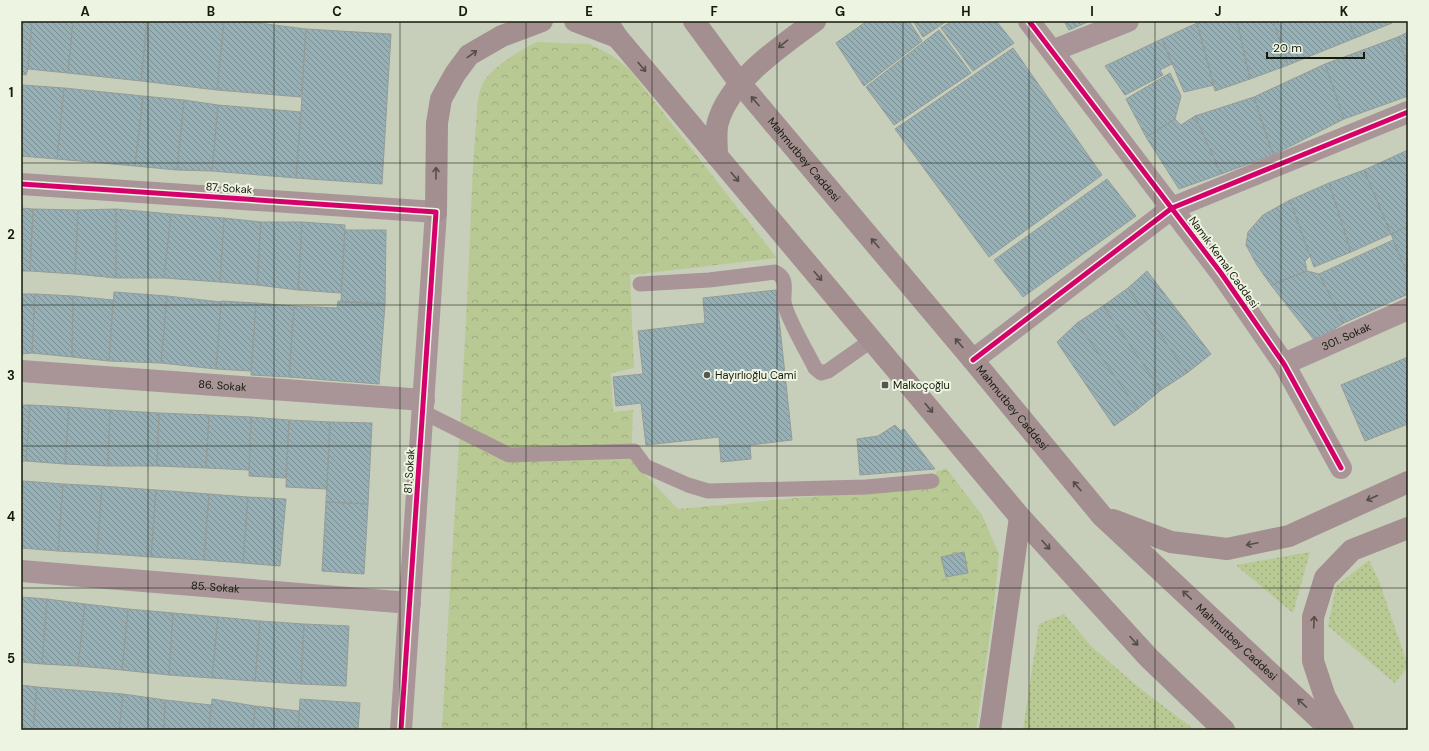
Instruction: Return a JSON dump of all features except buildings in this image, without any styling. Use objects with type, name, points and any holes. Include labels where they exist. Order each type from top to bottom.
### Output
[{"type":"main road","points":[[436,212],[437,123],[441,100],[455,74],[469,55],[502,36],[542,21]]},
{"type":"main road","points":[[575,21],[612,29],[1020,517],[1149,658],[1224,730]]},
{"type":"main road","name":"Mahmutbey Caddesi","points":[[694,21],[740,82],[1102,516],[1331,730]]},
{"type":"main road","points":[[717,156],[717,123],[727,100],[740,82],[786,42],[815,21]]},
{"type":"main road","points":[[1102,516],[1171,542],[1227,549],[1289,536],[1408,482]]},
{"type":"main road","points":[[990,730],[1020,517]]},
{"type":"main road","points":[[1343,730],[1325,697],[1313,660],[1313,617],[1325,578],[1352,550],[1408,528]]},
{"type":"street","name":"Namık Kemal Caddesi","points":[[1029,21],[1221,273],[1284,364],[1341,468]]},
{"type":"street","points":[[1052,51],[1128,21]]},
{"type":"street","points":[[973,360],[1172,208],[1408,112]]},
{"type":"street","name":"87. Sokak","points":[[21,184],[436,212]]},
{"type":"street","name":"81. Sokak","points":[[401,730],[436,212]]},
{"type":"street","name":"301. Sokak","points":[[1284,364],[1408,309]]},
{"type":"street","name":"86. Sokak","points":[[21,371],[423,406]]},
{"type":"street","name":"85. Sokak","points":[[21,571],[410,603]]},
{"type":"lane","points":[[640,284],[709,280],[775,272],[781,274],[785,284],[784,302],[789,316],[815,368],[821,373],[828,371],[872,340]]},
{"type":"lane","points":[[423,406],[509,455],[634,451],[645,466],[688,485],[708,491],[866,487],[932,481]]},
{"type":"green space","points":[[537,42],[589,44],[613,56],[629,69],[777,258],[630,275],[634,368],[611,373],[613,412],[633,410],[631,460],[678,509],[938,485],[936,472],[946,468],[982,515],[999,554],[993,614],[976,730],[442,730],[478,98],[483,83],[493,71],[515,54]]},
{"type":"green space","points":[[1310,552],[1293,613],[1236,565]]},
{"type":"green space","points":[[1369,560],[1379,581],[1408,666],[1395,683],[1328,626],[1336,586]]},
{"type":"green space","points":[[1064,614],[1091,646],[1138,687],[1191,727],[1190,730],[1023,730],[1039,624]]},
{"type":"cycle path","points":[[1029,21],[1221,273],[1284,364],[1341,468]]},
{"type":"cycle path","points":[[973,360],[1172,208],[1408,112]]},
{"type":"cycle path","points":[[21,184],[436,212],[401,730]]},
{"type":"place","name":"Hayırlıoğlu Cami","points":[[707,375]]},
{"type":"place","name":"Malkoçoğlu","points":[[885,385]]}]
